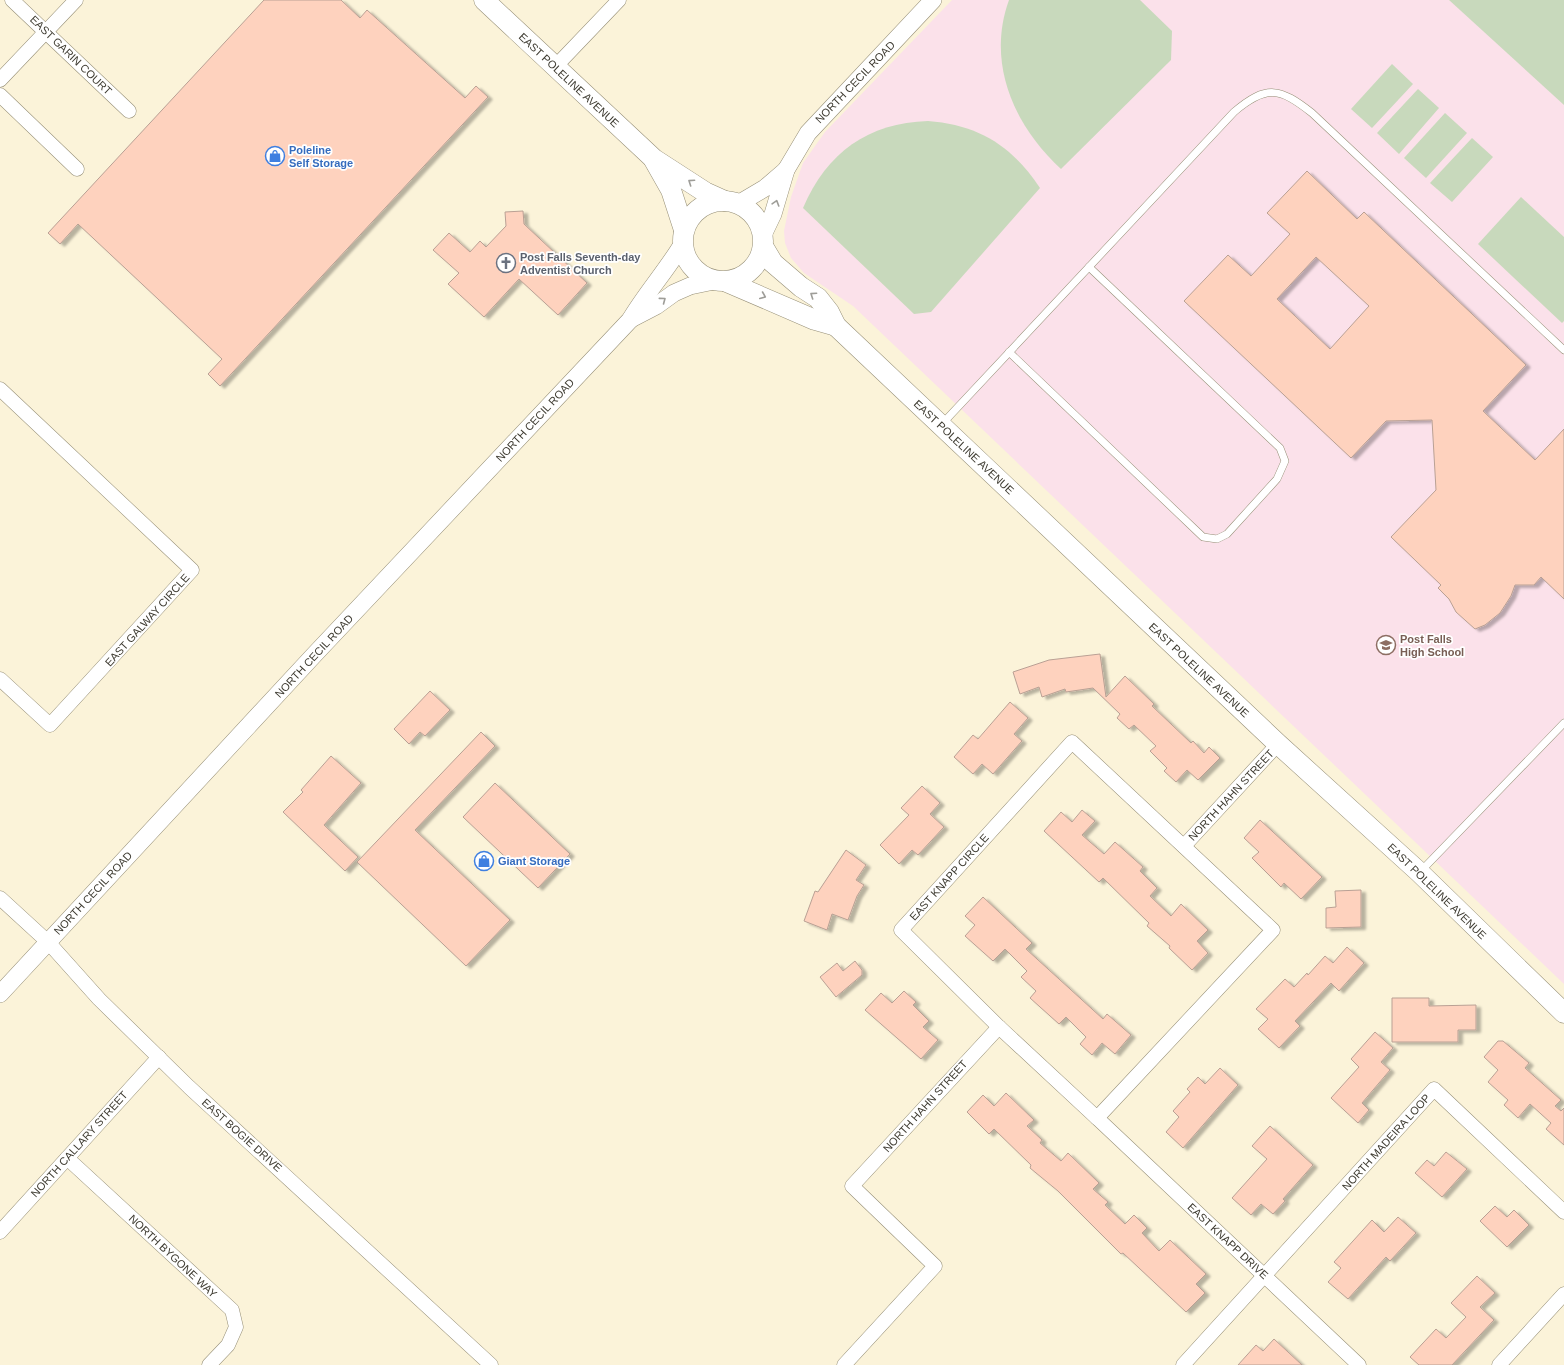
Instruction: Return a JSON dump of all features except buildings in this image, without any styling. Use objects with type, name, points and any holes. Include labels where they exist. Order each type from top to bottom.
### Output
[{"type":"main road","name":"EAST POLELINE AVENUE","points":[[484,0],[654,159],[705,192],[732,202]]},
{"type":"main road","name":"EAST POLELINE AVENUE","points":[[654,159],[671,190],[683,236]]},
{"type":"main road","points":[[732,202],[750,211],[759,222],[764,241],[759,261],[750,272],[739,279],[720,281],[702,276],[692,267],[686,256],[683,236],[690,218],[699,209],[711,203],[732,202]]},
{"type":"main road","name":"EAST POLELINE AVENUE","points":[[764,241],[773,263],[801,287],[818,298],[829,312],[836,326],[1278,744],[1419,872],[1562,1008]]},
{"type":"main road","name":"EAST POLELINE AVENUE","points":[[720,281],[815,320],[836,326]]},
{"type":"street","name":"EAST GARIN COURT","points":[[12,0],[129,111]]},
{"type":"street","points":[[0,80],[76,0]]},
{"type":"street","points":[[555,67],[619,0]]},
{"type":"street","name":"NORTH CECIL ROAD","points":[[764,241],[786,170],[798,148],[812,128],[933,0]]},
{"type":"street","points":[[0,95],[77,169]]},
{"type":"street","name":"NORTH CECIL ROAD","points":[[732,202],[765,188],[786,170]]},
{"type":"street","name":"NORTH CECIL ROAD","points":[[0,994],[630,320],[644,298],[661,278],[683,236]]},
{"type":"street","name":"NORTH CECIL ROAD","points":[[630,320],[656,306],[674,293],[690,286],[720,281]]},
{"type":"street","name":"EAST GALWAY CIRCLE","points":[[0,389],[192,570],[50,726],[0,679]]},
{"type":"street","name":"EAST KNAPP CIRCLE","points":[[1072,742],[1184,846],[1273,930],[1097,1118],[999,1028],[901,930],[1072,742]]},
{"type":"street","name":"NORTH HAHN STREET","points":[[1184,846],[1278,744]]},
{"type":"street","name":"EAST BOGIE DRIVE","points":[[0,898],[48,942],[99,999],[159,1057],[490,1365]]},
{"type":"street","name":"NORTH HAHN STREET","points":[[844,1365],[935,1266],[852,1186],[999,1028]]},
{"type":"street","name":"NORTH CALLARY STREET","points":[[0,1232],[159,1057]]},
{"type":"street","name":"NORTH MADEIRA LOOP","points":[[1265,1275],[1434,1089],[1564,1212]]},
{"type":"street","name":"EAST KNAPP DRIVE","points":[[1097,1118],[1359,1365]]},
{"type":"street","name":"NORTH BYGONE WAY","points":[[67,1158],[232,1310],[236,1327],[228,1345],[209,1365]]},
{"type":"street","points":[[1183,1365],[1265,1275]]},
{"type":"street","points":[[1499,1365],[1564,1294]]},
{"type":"lane","points":[[941,425],[1234,112],[1249,99],[1263,93],[1280,93],[1293,99],[1312,113],[1564,350]]},
{"type":"lane","points":[[1009,352],[1203,536],[1217,539],[1227,534],[1277,479],[1285,462],[1280,448],[1089,267]]},
{"type":"lane","points":[[1419,872],[1564,723]]},
{"type":"shaded area","name":"Post Falls High School","points":[[952,0],[1564,0],[1564,984],[853,306],[804,273],[791,258],[785,243],[784,231],[791,197],[803,163],[825,132]]},
{"type":"green space","points":[[1009,0],[1140,0],[1172,31],[1171,60],[1061,169],[1044,152],[1030,133],[1018,113],[1009,92],[1003,70],[1001,47],[1003,24]]},
{"type":"green space","points":[[1449,0],[1564,0],[1564,105]]},
{"type":"green space","points":[[1392,64],[1413,84],[1372,128],[1351,109]]},
{"type":"green space","points":[[1418,89],[1439,108],[1399,154],[1377,133]]},
{"type":"green space","points":[[1445,113],[1467,133],[1426,178],[1404,158]]},
{"type":"green space","points":[[928,121],[963,127],[993,140],[1018,160],[1040,188],[931,312],[914,314],[803,208],[824,171],[837,156],[852,144],[868,135],[887,128],[906,123]]},
{"type":"green space","points":[[1472,138],[1493,157],[1452,202],[1430,183]]},
{"type":"green space","points":[[1521,197],[1564,237],[1564,321],[1562,323],[1478,244]]},
{"type":"place","name":"Poleline Self Storage","points":[[275,156]]},
{"type":"place","name":"Post Falls Seventh-day Adventist Church","points":[[506,263]]},
{"type":"place","name":"Post Falls High School","points":[[1386,645]]},
{"type":"place","name":"Giant Storage","points":[[484,861]]}]
